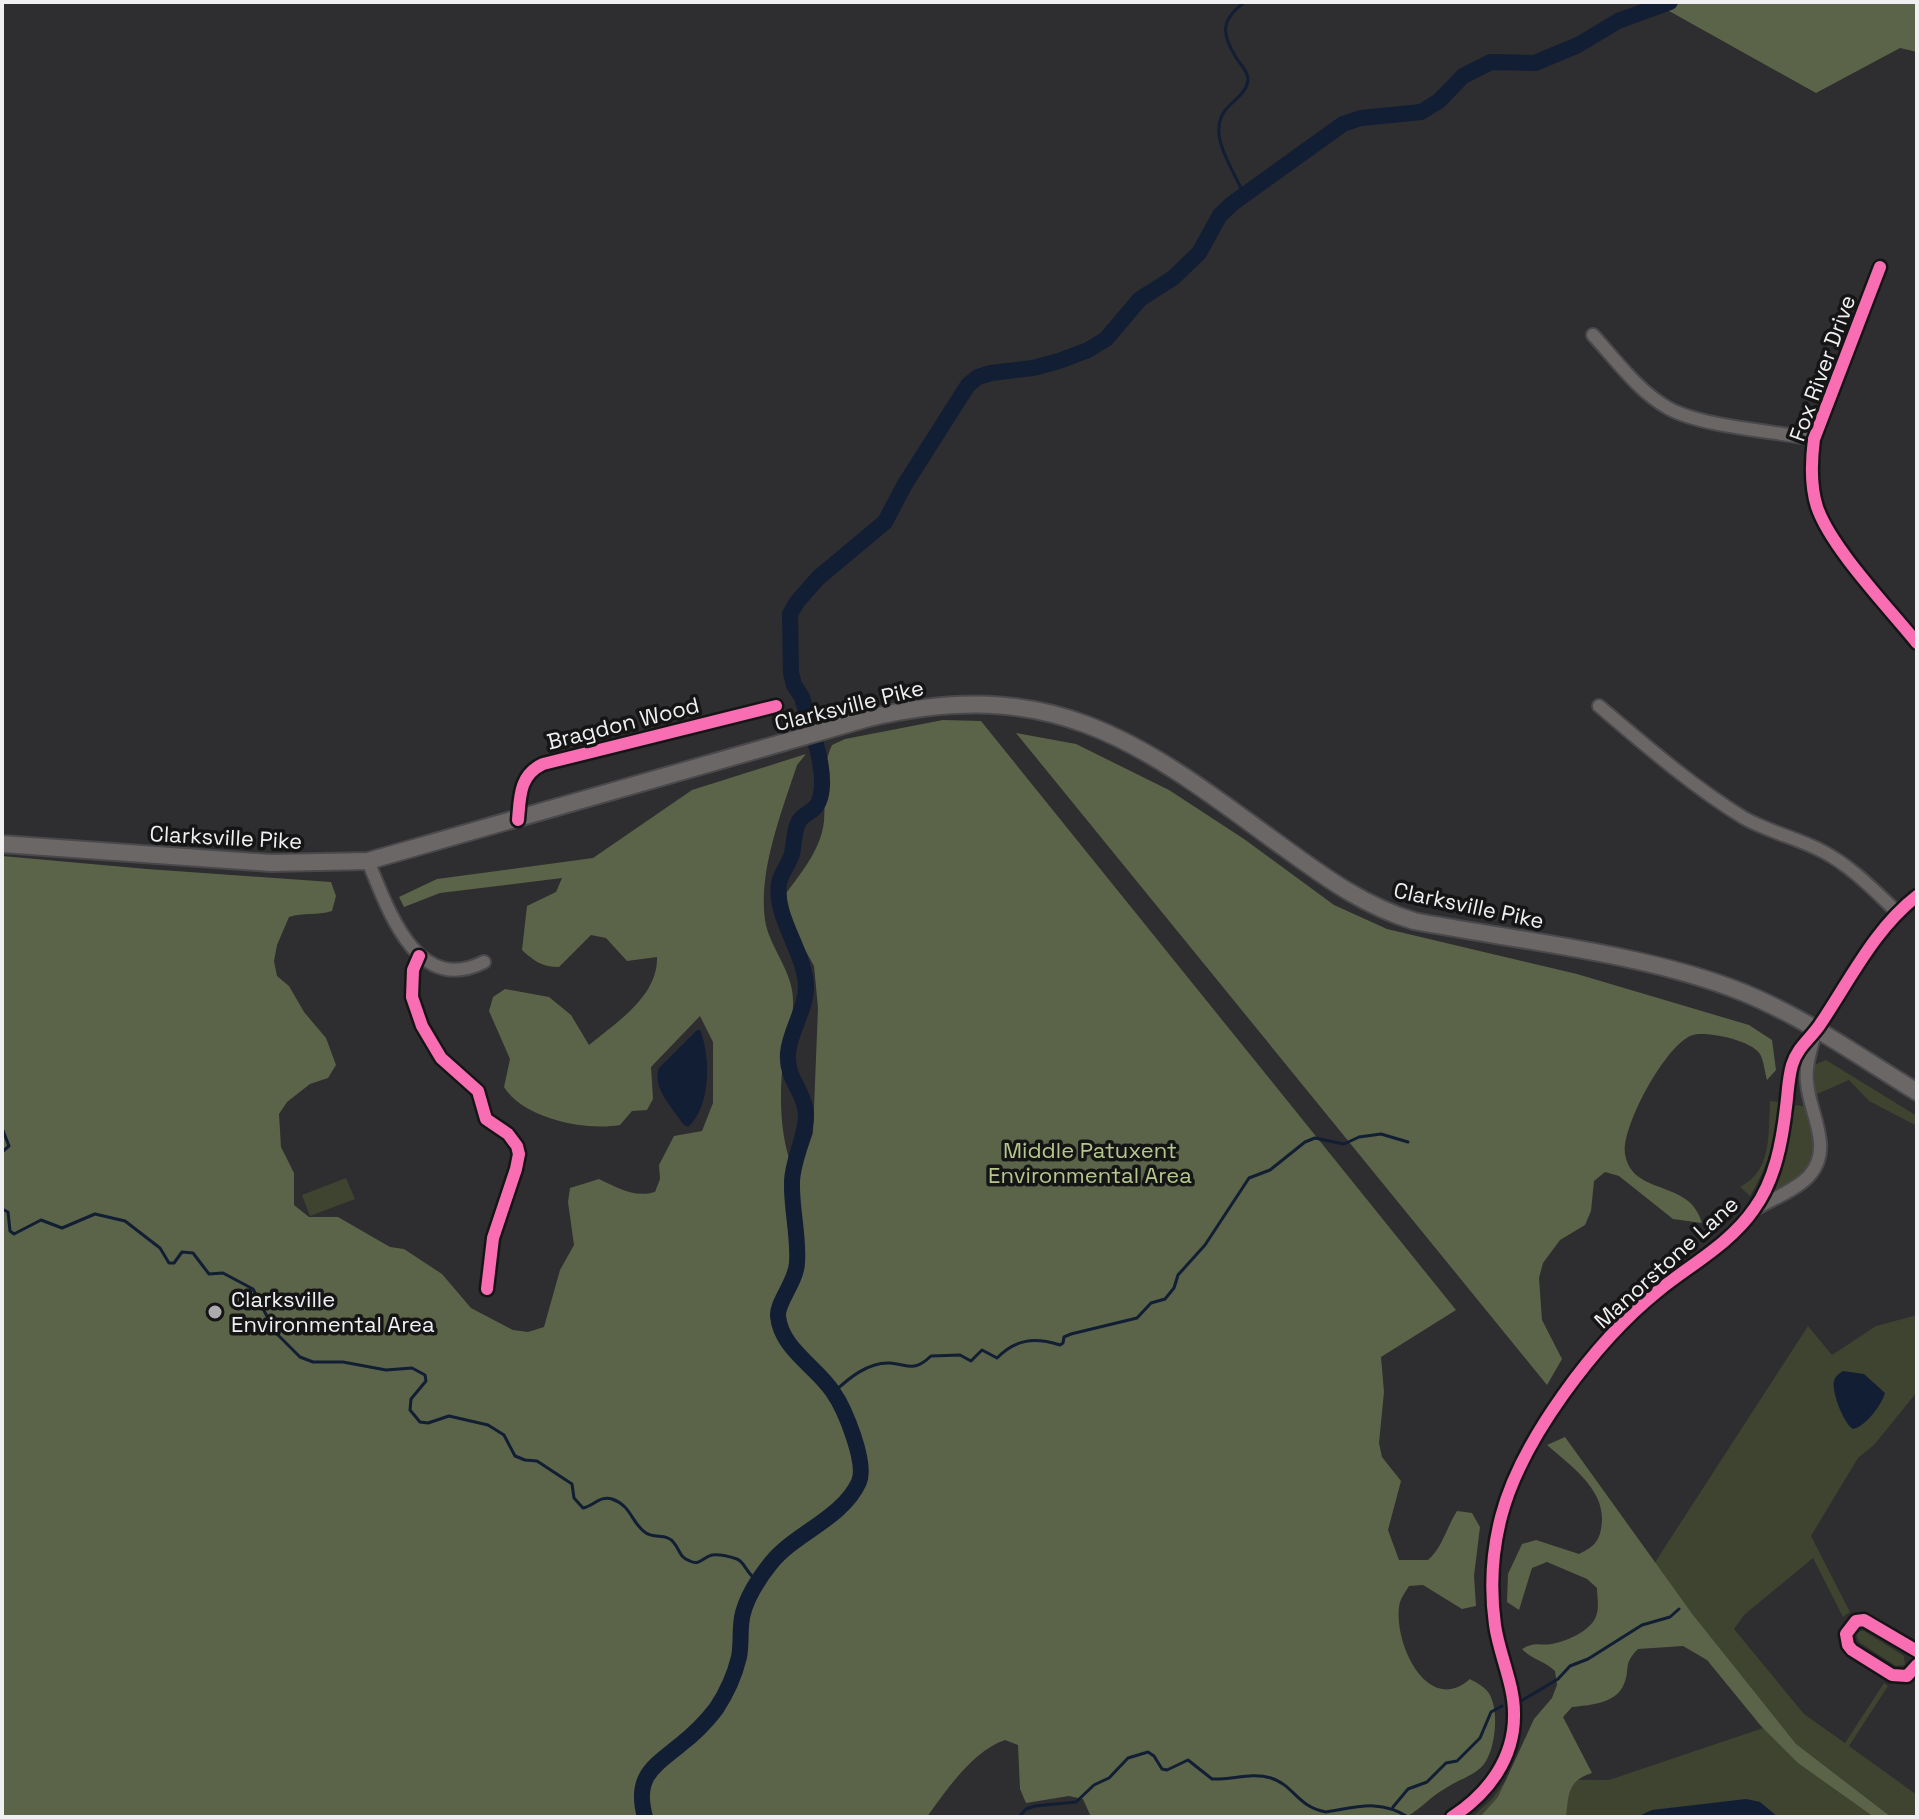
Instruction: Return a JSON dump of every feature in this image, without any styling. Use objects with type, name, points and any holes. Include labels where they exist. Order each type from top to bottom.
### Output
[{"type":"main road","name":"Clarksville Pike","points":[[2,844],[271,863],[368,861],[906,710],[959,704],[1029,709],[1084,722],[1161,759],[1323,876],[1380,909],[1414,921],[1564,948],[1701,978],[1763,1001],[1917,1092]]},
{"type":"street","name":"Fox River Drive","points":[[1880,267],[1814,439],[1811,456],[1813,491],[1834,540],[1917,643]]},
{"type":"street","points":[[1593,335],[1643,389],[1669,409],[1701,420],[1814,439]]},
{"type":"street","name":"Bragdon Wood","points":[[518,820],[520,790],[524,780],[536,767],[776,706]]},
{"type":"street","points":[[1599,706],[1655,753],[1729,808],[1759,826],[1825,852],[1854,872],[1898,913]]},
{"type":"street","points":[[368,861],[399,930],[419,956],[436,965],[456,970],[484,962]]},
{"type":"street","points":[[1816,1030],[1876,940],[1917,896]]},
{"type":"street","points":[[419,956],[413,970],[412,997],[422,1026],[441,1058],[478,1091],[486,1119],[508,1134],[517,1146],[518,1162],[493,1238],[487,1289]]},
{"type":"street","name":"Manorstone Lane","points":[[1755,1209],[1779,1154],[1794,1058],[1816,1030]]},
{"type":"street","name":"Manorstone Lane","points":[[1452,1817],[1491,1784],[1504,1761],[1512,1730],[1513,1704],[1495,1623],[1492,1579],[1498,1533],[1518,1472],[1541,1430],[1618,1328],[1659,1291],[1724,1241],[1755,1209],[1799,1184],[1813,1169],[1821,1138],[1809,1099],[1806,1073],[1816,1030]]},
{"type":"street","points":[[1917,1651],[1864,1620],[1856,1621],[1846,1634],[1852,1650],[1892,1675],[1907,1676],[1917,1665]]},
{"type":"green space","points":[[1653,2],[1917,2],[1917,52],[1900,48],[1816,93]]},
{"type":"green space","name":"Middle Patuxent Environmental Area","points":[[943,720],[981,721],[1456,1310],[1381,1357],[1384,1392],[1379,1443],[1382,1457],[1401,1481],[1388,1530],[1399,1560],[1428,1560],[1441,1543],[1457,1511],[1472,1513],[1480,1527],[1474,1576],[1476,1606],[1462,1609],[1423,1585],[1409,1586],[1400,1602],[1399,1617],[1407,1652],[1415,1669],[1426,1681],[1439,1688],[1454,1688],[1470,1679],[1491,1696],[1495,1731],[1483,1766],[1406,1817],[1091,1817],[1083,1799],[1069,1796],[1026,1803],[1020,1789],[1018,1745],[1005,1740],[993,1745],[972,1762],[927,1817],[2,1817],[2,856],[331,882],[336,896],[332,911],[289,917],[274,961],[277,976],[289,986],[304,1012],[326,1038],[336,1065],[328,1078],[310,1084],[287,1102],[279,1114],[281,1147],[294,1173],[294,1205],[309,1217],[338,1217],[390,1247],[404,1249],[442,1274],[471,1308],[513,1330],[528,1332],[544,1327],[560,1270],[574,1245],[568,1202],[570,1188],[599,1179],[633,1193],[655,1192],[660,1179],[659,1165],[674,1136],[702,1131],[713,1103],[713,1042],[700,1016],[651,1067],[653,1099],[647,1110],[632,1111],[620,1125],[573,1124],[540,1115],[513,1098],[504,1087],[510,1059],[489,1011],[493,997],[505,989],[549,997],[571,1015],[589,1045],[643,996],[656,971],[657,957],[627,961],[606,938],[591,935],[559,967],[543,965],[526,954],[522,950],[527,906],[556,892],[562,878],[440,893],[404,907],[399,897],[437,879],[593,858],[692,790],[806,754],[797,765],[778,821],[768,862],[764,901],[767,930],[792,989],[792,1014],[784,1054],[781,1098],[785,1142],[793,1169],[808,1147],[813,1133],[818,1008],[814,966],[792,926],[782,899],[819,842],[824,821],[828,755],[832,745],[845,739]]},
{"type":"green space","points":[[1016,733],[1076,744],[1169,790],[1244,839],[1334,905],[1387,929],[1577,974],[1749,1025],[1772,1040],[1776,1070],[1767,1080],[1761,1056],[1750,1046],[1709,1034],[1693,1035],[1682,1041],[1659,1069],[1630,1125],[1625,1154],[1630,1167],[1638,1177],[1686,1199],[1696,1209],[1702,1223],[1673,1219],[1619,1176],[1605,1172],[1594,1181],[1591,1211],[1585,1225],[1560,1240],[1543,1263],[1539,1278],[1542,1320],[1562,1359],[1547,1385]]},
{"type":"green space","points":[[1826,1060],[1917,1116],[1917,1126],[1869,1101],[1849,1080],[1815,1095],[1814,1065]]},
{"type":"green space","points":[[1770,1101],[1780,1102],[1777,1127],[1767,1162],[1750,1196],[1740,1187],[1758,1171],[1767,1150]]},
{"type":"green space","points":[[1792,1107],[1808,1107],[1813,1157],[1802,1176],[1777,1190],[1772,1183]]},
{"type":"green space","points":[[346,1178],[355,1199],[310,1216],[302,1195]]},
{"type":"green space","points":[[1917,1315],[1917,1392],[1874,1445],[1858,1458],[1811,1536],[1850,1612],[1843,1617],[1813,1558],[1744,1615],[1734,1629],[1804,1714],[1845,1743],[1884,1683],[1888,1686],[1849,1746],[1917,1795],[1917,1817],[1472,1817],[1492,1799],[1507,1779],[1609,1780],[1775,1724],[1650,1570],[1808,1326],[1832,1355],[1876,1326]]},
{"type":"green space","points":[[1565,1437],[1693,1615],[1796,1744],[1891,1817],[1874,1817],[1798,1763],[1761,1726],[1707,1660],[1683,1646],[1638,1649],[1628,1663],[1626,1679],[1615,1696],[1602,1702],[1572,1707],[1563,1717],[1592,1773],[1578,1780],[1571,1789],[1566,1817],[1480,1817],[1498,1797],[1534,1719],[1552,1698],[1557,1685],[1555,1671],[1522,1649],[1572,1637],[1591,1625],[1597,1613],[1597,1588],[1587,1579],[1547,1562],[1532,1568],[1519,1610],[1507,1602],[1508,1574],[1522,1544],[1536,1540],[1579,1554],[1590,1548],[1599,1537],[1601,1508],[1591,1487],[1547,1445]]},
{"type":"green space","points":[[1860,1631],[1904,1656],[1905,1665],[1896,1666],[1859,1642],[1856,1634]]},
{"type":"water","points":[[700,1030],[704,1041],[707,1081],[701,1107],[688,1127],[664,1097],[658,1075],[659,1068]]},
{"type":"water","points":[[1843,1371],[1864,1374],[1885,1393],[1872,1415],[1853,1429],[1842,1414],[1834,1392],[1835,1379]]},
{"type":"water","points":[[1746,1799],[1760,1802],[1778,1817],[1637,1817],[1652,1810]]},
{"type":"waterway","points":[[1244,195],[1223,150],[1219,126],[1222,115],[1241,94],[1248,80],[1226,35],[1227,21],[1245,2]]},
{"type":"waterway","points":[[645,1817],[642,1792],[648,1774],[704,1723],[727,1690],[739,1657],[743,1613],[758,1580],[781,1552],[841,1506],[859,1482],[861,1473],[854,1436],[838,1400],[793,1348],[778,1316],[797,1263],[792,1181],[806,1113],[788,1062],[806,987],[801,960],[781,909],[779,883],[792,854],[798,823],[815,808],[822,790],[813,735],[791,673],[790,614],[818,578],[885,522],[905,484],[968,385],[978,377],[1059,361],[1106,339],[1140,299],[1173,278],[1199,253],[1220,215],[1233,203],[1343,124],[1361,118],[1421,112],[1439,101],[1463,76],[1491,62],[1535,63],[1578,45],[1618,21],[1670,2]]},
{"type":"waterway","points":[[2,1128],[9,1146],[2,1152]]},
{"type":"waterway","points":[[834,1392],[853,1376],[882,1363],[916,1366],[931,1356],[960,1355],[971,1361],[982,1350],[997,1358],[1018,1343],[1042,1341],[1060,1345],[1064,1337],[1071,1334],[1137,1318],[1151,1303],[1165,1299],[1174,1288],[1178,1275],[1205,1245],[1249,1178],[1270,1170],[1305,1142],[1315,1138],[1344,1144],[1359,1137],[1381,1134],[1408,1142]]},
{"type":"waterway","points":[[2,1209],[8,1212],[10,1231],[14,1234],[41,1220],[62,1228],[95,1214],[125,1221],[160,1248],[169,1263],[174,1263],[182,1252],[193,1253],[209,1274],[223,1273],[253,1289],[275,1332],[300,1357],[313,1362],[343,1362],[386,1370],[412,1368],[425,1375],[426,1381],[411,1399],[410,1410],[420,1422],[428,1423],[449,1416],[488,1425],[504,1435],[515,1456],[537,1461],[572,1484],[574,1498],[583,1508],[604,1498],[612,1499],[624,1506],[646,1533],[671,1540],[686,1559],[696,1562],[715,1555],[734,1558],[758,1581]]},
{"type":"waterway","points":[[1521,1701],[1558,1679],[1570,1666],[1588,1659],[1642,1625],[1670,1617],[1679,1609]]},
{"type":"waterway","points":[[1393,1807],[1408,1789],[1427,1782],[1446,1763],[1457,1761],[1480,1738],[1491,1712],[1502,1706]]},
{"type":"waterway","points":[[1019,1817],[1026,1809],[1035,1806],[1076,1802],[1094,1785],[1109,1778],[1128,1758],[1148,1752],[1162,1769],[1167,1770],[1188,1760],[1212,1779],[1271,1778],[1308,1805],[1326,1812],[1378,1806],[1408,1817]]},
{"type":"cycle path","points":[[1880,267],[1814,439],[1812,482],[1817,507],[1834,540],[1917,643]]},
{"type":"cycle path","points":[[518,820],[525,780],[543,764],[776,706]]},
{"type":"cycle path","points":[[1452,1817],[1488,1786],[1510,1745],[1514,1713],[1512,1691],[1495,1625],[1493,1571],[1501,1517],[1525,1456],[1564,1394],[1610,1337],[1658,1291],[1722,1243],[1754,1209],[1767,1186],[1776,1160],[1790,1075],[1797,1054],[1875,940],[1917,896]]},
{"type":"cycle path","points":[[419,956],[413,970],[412,997],[422,1026],[441,1058],[478,1091],[486,1119],[508,1134],[519,1154],[493,1238],[487,1289]]},
{"type":"cycle path","points":[[1917,1651],[1864,1620],[1856,1621],[1846,1634],[1852,1650],[1892,1675],[1907,1676],[1917,1665]]},
{"type":"place","name":"Clarksville Environmental Area","points":[[215,1312]]}]
